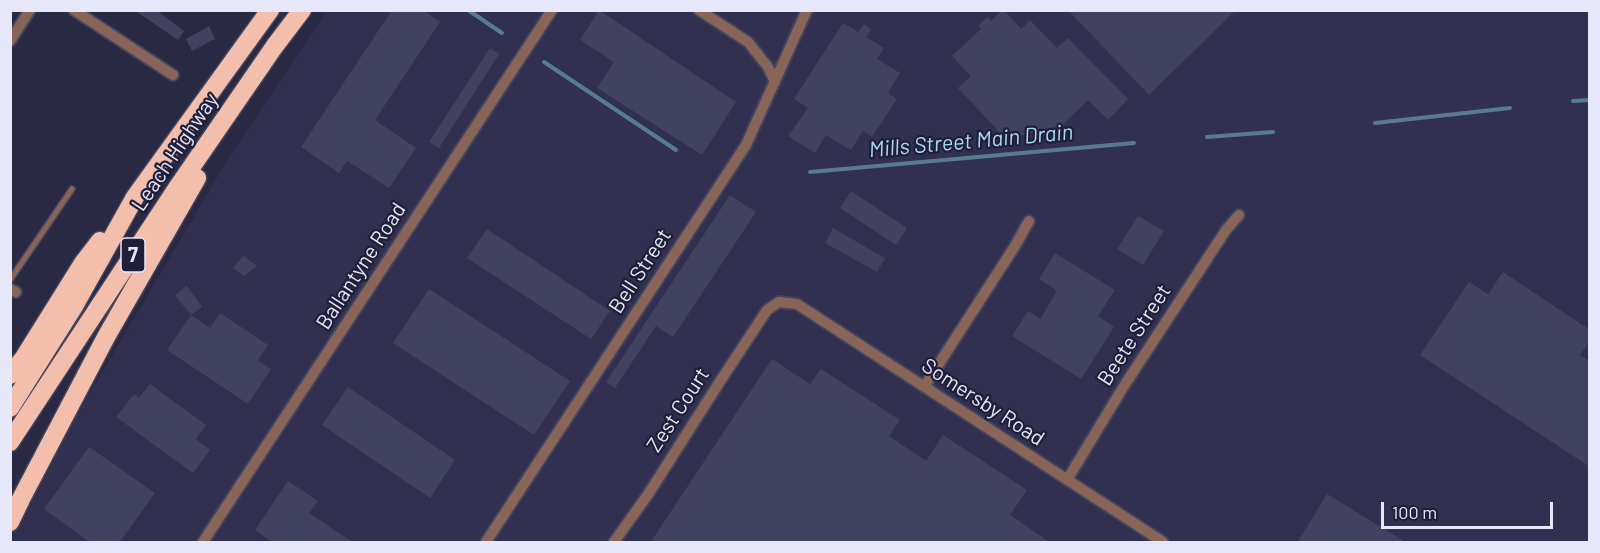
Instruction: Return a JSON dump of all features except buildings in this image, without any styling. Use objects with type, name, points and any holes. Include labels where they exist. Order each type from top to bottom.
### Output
[{"type":"highway","name":"Leach Highway","points":[[10,408],[73,308],[135,197],[270,10]]},
{"type":"highway","name":"Leach Highway","points":[[10,442],[177,188],[302,10]]},
{"type":"highway","points":[[10,522],[106,337],[259,70]]},
{"type":"highway","points":[[10,375],[23,359],[83,263],[135,197]]},
{"type":"street","points":[[10,41],[30,10]]},
{"type":"street","points":[[74,10],[173,75]]},
{"type":"street","name":"Ballantyne Road","points":[[203,543],[552,10]]},
{"type":"street","points":[[699,10],[748,42],[768,67],[775,82]]},
{"type":"street","name":"Bell Street","points":[[486,543],[746,145],[807,10]]},
{"type":"street","name":"Beete Street","points":[[1066,480],[1226,230],[1239,215]]},
{"type":"street","points":[[924,387],[1029,221]]},
{"type":"street","name":"Somersby Road","points":[[779,302],[797,304],[1163,543]]},
{"type":"street","name":"Zest Court","points":[[614,543],[649,493],[767,310],[779,302]]},
{"type":"lane","points":[[10,280],[72,189]]},
{"type":"shaded area","points":[[327,11],[1589,11],[1589,542],[11,542],[11,527],[225,164]]},
{"type":"waterway","name":"Mills Street Main Drain","points":[[468,10],[502,33]]},
{"type":"waterway","name":"Mills Street Main Drain","points":[[544,62],[676,150]]},
{"type":"waterway","name":"Mills Street Main Drain","points":[[1573,101],[1590,100]]},
{"type":"waterway","name":"Mills Street Main Drain","points":[[1375,123],[1510,108]]},
{"type":"waterway","points":[[1207,137],[1273,132]]},
{"type":"waterway","name":"Mills Street Main Drain","points":[[810,172],[1134,143]]}]
